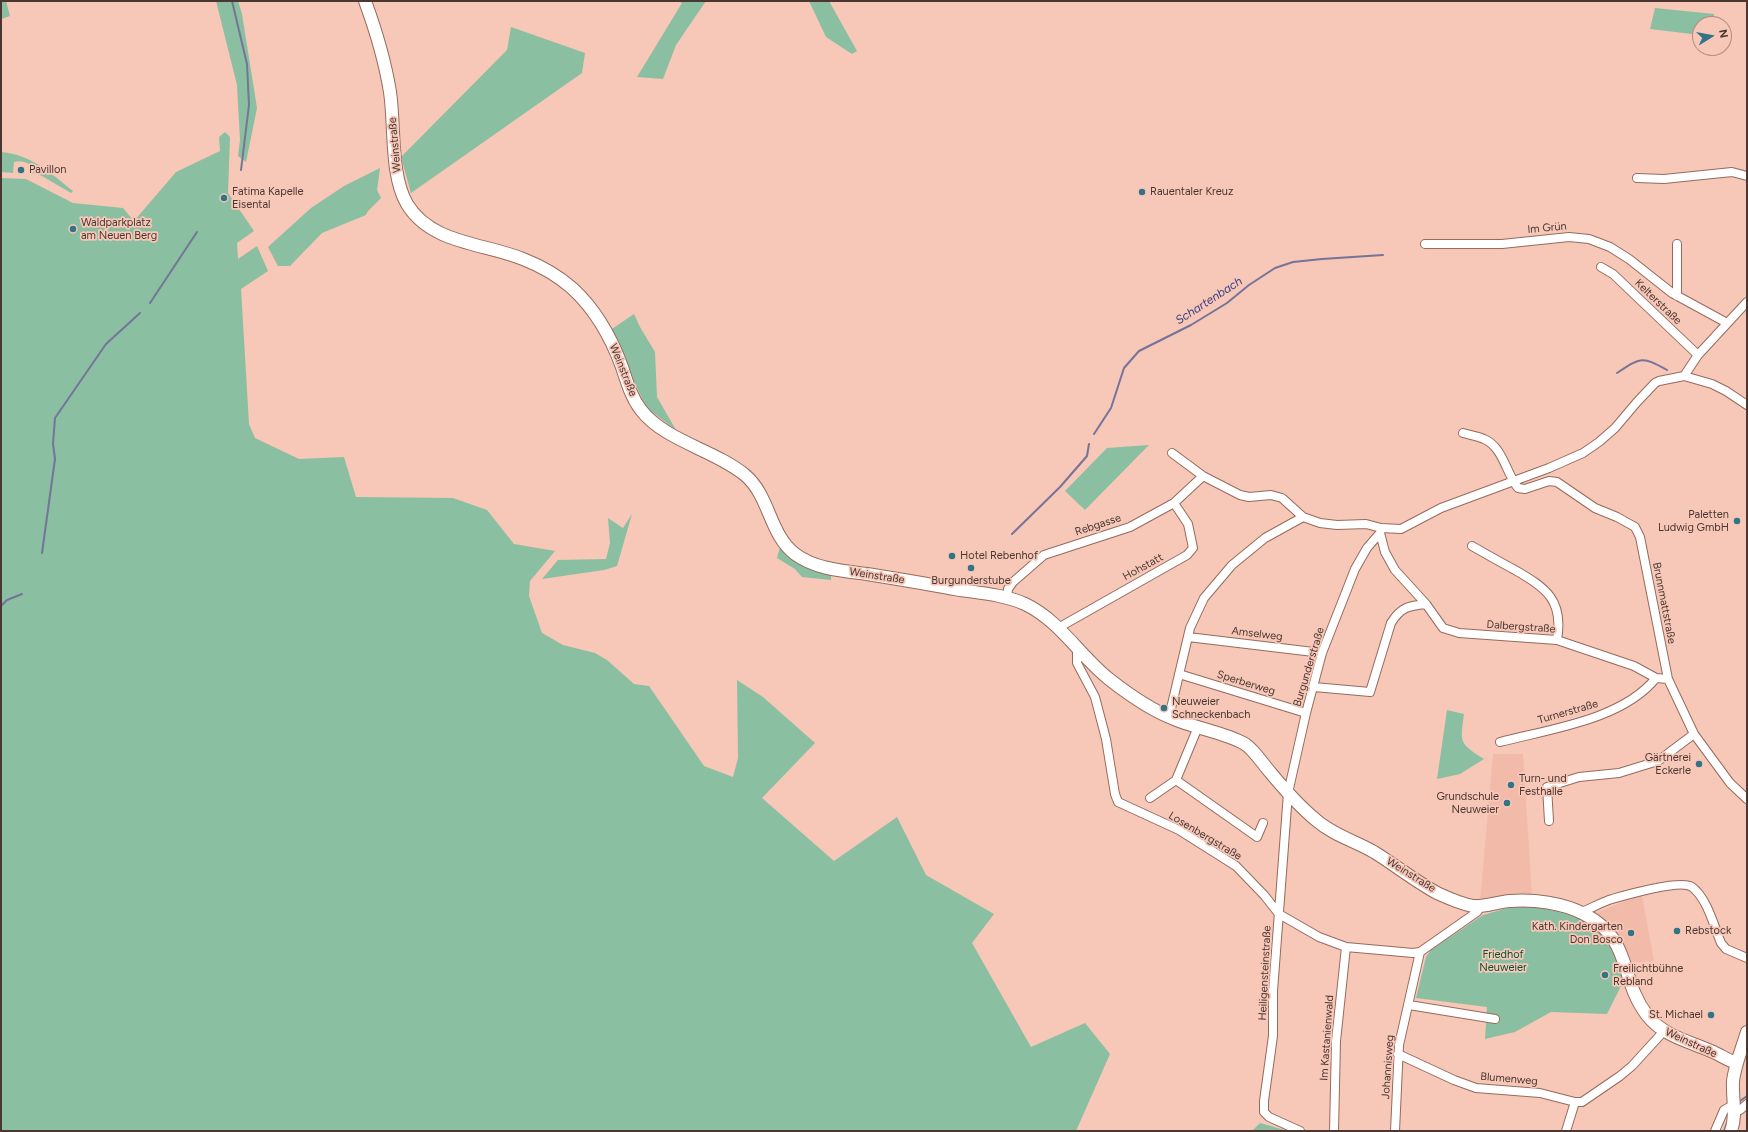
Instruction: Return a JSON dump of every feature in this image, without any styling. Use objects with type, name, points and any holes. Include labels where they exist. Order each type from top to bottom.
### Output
[{"type":"main road","name":"Weinstraße","points":[[366,1],[377,34],[391,98],[397,174],[402,195],[410,210],[421,222],[450,238],[526,260],[553,273],[576,291],[595,313],[609,337],[630,390],[639,407],[651,421],[743,473],[762,495],[782,540],[790,550],[801,558],[814,564],[833,569],[1007,598],[1028,605],[1058,628],[1105,676],[1128,693],[1169,717],[1240,742],[1251,749],[1288,793],[1318,823],[1340,836],[1370,849],[1434,891],[1461,903],[1481,906],[1508,901],[1536,901],[1558,905],[1581,912],[1602,925],[1614,940],[1624,958],[1638,1001],[1654,1023],[1664,1032],[1691,1045],[1711,1051],[1730,1062],[1737,1063]]},
{"type":"main road","points":[[1731,1131],[1733,1126],[1733,1081],[1747,1032]]},
{"type":"street","points":[[1637,178],[1664,179],[1732,172],[1747,176]]},
{"type":"street","name":"Im Grün","points":[[1425,244],[1502,244],[1569,237],[1589,239],[1610,247],[1629,259],[1678,296],[1727,322]]},
{"type":"street","points":[[1677,244],[1678,296]]},
{"type":"street","name":"Kelterstraße","points":[[1600,267],[1613,274],[1698,356]]},
{"type":"street","points":[[1684,376],[1698,356],[1727,322],[1747,302]]},
{"type":"street","points":[[1172,453],[1203,476],[1240,495],[1249,497],[1271,495],[1282,498],[1303,517],[1320,523],[1337,525],[1366,524],[1381,531],[1401,529],[1442,508],[1512,480],[1549,468],[1582,452],[1599,442],[1615,428],[1655,384],[1684,376],[1712,384],[1726,391],[1747,405]]},
{"type":"street","points":[[1463,433],[1485,439],[1493,444],[1512,480]]},
{"type":"street","name":"Rebgasse","points":[[1007,598],[1008,589],[1013,582],[1044,555],[1130,527],[1174,503],[1203,476]]},
{"type":"street","name":"Brunnmattstraße","points":[[1512,480],[1518,488],[1525,489],[1549,481],[1557,482],[1595,508],[1617,517],[1634,527],[1640,537],[1668,679],[1694,734],[1730,783],[1746,799]]},
{"type":"street","name":"Hohstatt","points":[[1058,628],[1187,555],[1193,548],[1188,524],[1174,503]]},
{"type":"street","points":[[1169,717],[1190,628],[1204,598],[1232,565],[1265,538],[1303,517]]},
{"type":"street","name":"Dalbergstraße","points":[[1381,531],[1385,552],[1395,570],[1426,604],[1443,628],[1459,633],[1558,640],[1634,666],[1656,678],[1668,679]]},
{"type":"street","name":"Burgunderstraße","points":[[1288,793],[1306,713],[1322,653],[1355,569],[1367,548],[1381,531]]},
{"type":"street","points":[[1472,546],[1540,585],[1553,602],[1559,618],[1558,640]]},
{"type":"street","points":[[1314,687],[1370,692],[1391,623],[1397,613],[1407,607],[1426,604]]},
{"type":"street","name":"Amselweg","points":[[1188,637],[1322,653]]},
{"type":"street","name":"Losenbergstraße","points":[[1077,648],[1078,663],[1095,697],[1106,740],[1115,794],[1118,802],[1179,830],[1236,866],[1264,895],[1279,914],[1319,937],[1346,947],[1420,952]]},
{"type":"street","name":"Sperberweg","points":[[1178,674],[1306,713]]},
{"type":"street","name":"Turnerstraße","points":[[1500,742],[1595,717],[1612,710],[1646,689],[1656,678]]},
{"type":"street","points":[[1150,798],[1176,780],[1198,728]]},
{"type":"street","points":[[1549,821],[1547,787],[1579,777],[1619,773],[1658,761],[1694,734]]},
{"type":"street","points":[[1176,780],[1257,837],[1263,823]]},
{"type":"street","name":"Heiligensteinstraße","points":[[1288,793],[1273,991],[1273,1036],[1264,1101],[1264,1112],[1269,1117],[1300,1131]]},
{"type":"street","points":[[1581,912],[1610,899],[1678,884],[1691,886],[1702,897],[1721,943],[1726,949],[1747,958]]},
{"type":"street","points":[[1420,952],[1476,912],[1481,906]]},
{"type":"street","name":"Im Kastanienwald","points":[[1334,1131],[1336,1041],[1346,947]]},
{"type":"street","name":"Johannisweg","points":[[1395,1131],[1398,1054],[1403,1024],[1409,1005],[1420,952]]},
{"type":"street","points":[[1409,1005],[1495,1019]]},
{"type":"street","points":[[1566,1131],[1575,1102],[1582,1102],[1620,1076],[1632,1066],[1664,1032]]},
{"type":"street","name":"Blumenweg","points":[[1398,1054],[1454,1080],[1476,1088],[1540,1093],[1575,1102]]},
{"type":"street","points":[[1715,1131],[1724,1110],[1733,1108],[1740,1110],[1747,1104]]},
{"type":"shaded area","name":"Grundschule Neuweier","points":[[1493,754],[1523,754],[1532,895],[1480,902]]},
{"type":"shaded area","name":"Kath. Kindergarten Don Bosco","points":[[1642,896],[1654,961],[1630,963],[1607,924],[1597,914],[1598,912],[1625,901]]},
{"type":"green space","points":[[1,1],[6,1],[10,16],[1,19]]},
{"type":"green space","points":[[216,1],[238,1],[242,14],[257,108],[246,162],[238,156],[240,140],[237,85]]},
{"type":"green space","points":[[678,1],[706,1],[676,45],[663,79],[637,77],[682,3]]},
{"type":"green space","points":[[809,1],[829,1],[857,51],[852,54],[826,37]]},
{"type":"green space","points":[[1655,8],[1714,14],[1714,16],[1692,16],[1692,34],[1650,29]]},
{"type":"green space","points":[[511,27],[585,53],[582,73],[411,193],[401,157],[507,50]]},
{"type":"green space","points":[[225,132],[230,137],[228,193],[254,231],[237,243],[238,259],[257,246],[268,271],[241,289],[249,424],[255,438],[299,459],[344,457],[356,497],[453,498],[487,510],[514,544],[555,551],[530,581],[529,596],[542,633],[563,645],[595,653],[607,660],[634,684],[649,686],[704,766],[733,777],[738,758],[737,680],[763,697],[815,743],[762,798],[834,861],[897,817],[926,875],[994,914],[972,943],[1031,1047],[1085,1023],[1110,1054],[1076,1131],[1,1131],[1,178],[26,179],[73,203],[123,208],[134,221],[176,172],[220,151],[219,137]]},
{"type":"green space","points":[[1,152],[22,157],[31,161],[48,171],[73,191],[71,193],[42,176],[33,173],[33,167],[24,162],[14,162],[13,173],[1,172]]},
{"type":"green space","points":[[380,168],[377,190],[381,198],[366,215],[322,233],[290,266],[278,266],[268,247],[311,208],[344,186]]},
{"type":"green space","points":[[634,314],[655,352],[657,397],[676,430],[647,408],[609,331]]},
{"type":"green space","points":[[1149,445],[1085,510],[1065,491],[1107,448]]},
{"type":"green space","points":[[632,514],[617,566],[604,570],[542,579],[558,560],[606,559],[610,543],[608,518],[623,528]]},
{"type":"green space","points":[[780,547],[785,555],[831,574],[831,580],[802,577],[795,569],[777,558]]},
{"type":"green space","points":[[1447,710],[1464,714],[1462,731],[1463,741],[1470,749],[1484,759],[1460,774],[1437,779]]},
{"type":"green space","name":"Friedhof Neuweier","points":[[1529,906],[1548,909],[1578,918],[1601,934],[1610,945],[1625,978],[1607,1014],[1551,1012],[1515,1032],[1485,1039],[1487,1007],[1416,998],[1426,957],[1431,950],[1483,915],[1508,908]]},
{"type":"green space","points":[[1260,1123],[1288,1131],[1252,1131]]},
{"type":"waterway","points":[[232,1],[247,64],[249,105],[241,170]]},
{"type":"waterway","points":[[150,303],[197,232]]},
{"type":"waterway","name":"Schartenbach","points":[[1094,434],[1111,408],[1124,368],[1139,351],[1191,325],[1227,303],[1249,285],[1275,268],[1293,262],[1383,255]]},
{"type":"waterway","points":[[42,553],[55,459],[53,444],[55,418],[106,344],[140,313]]},
{"type":"waterway","points":[[1617,373],[1631,364],[1642,360],[1652,362],[1667,370]]},
{"type":"waterway","name":"Schartenbach","points":[[1012,534],[1060,487],[1087,456],[1089,444]]},
{"type":"waterway","points":[[1,606],[7,600],[22,594]]},
{"type":"waterway","points":[[1740,1101],[1747,1096]]},
{"type":"waterway","points":[[1724,1131],[1727,1123]]},
{"type":"place","name":"Pavillon","points":[[21,170]]},
{"type":"place","name":"Rauentaler Kreuz","points":[[1142,192]]},
{"type":"place","name":"Fatima Kapelle Eisental","points":[[224,198]]},
{"type":"place","name":"Waldparkplatz am Neuen Berg","points":[[73,229]]},
{"type":"place","name":"Paletten Ludwig GmbH","points":[[1737,521]]},
{"type":"place","name":"Hotel Rebenhof","points":[[952,556]]},
{"type":"place","name":"Burgunderstube","points":[[971,568]]},
{"type":"place","name":"Neuweier Schneckenbach","points":[[1164,708]]},
{"type":"place","name":"Gärtnerei Eckerle","points":[[1699,764]]},
{"type":"place","name":"Turn- und Festhalle","points":[[1511,785]]},
{"type":"place","name":"Grundschule Neuweier","points":[[1507,803]]},
{"type":"place","name":"Rebstock","points":[[1677,931]]},
{"type":"place","name":"Kath. Kindergarten Don Bosco","points":[[1631,933]]},
{"type":"place","name":"Freilichtbühne Rebland","points":[[1605,975]]},
{"type":"place","name":"St. Michael","points":[[1711,1015]]}]
